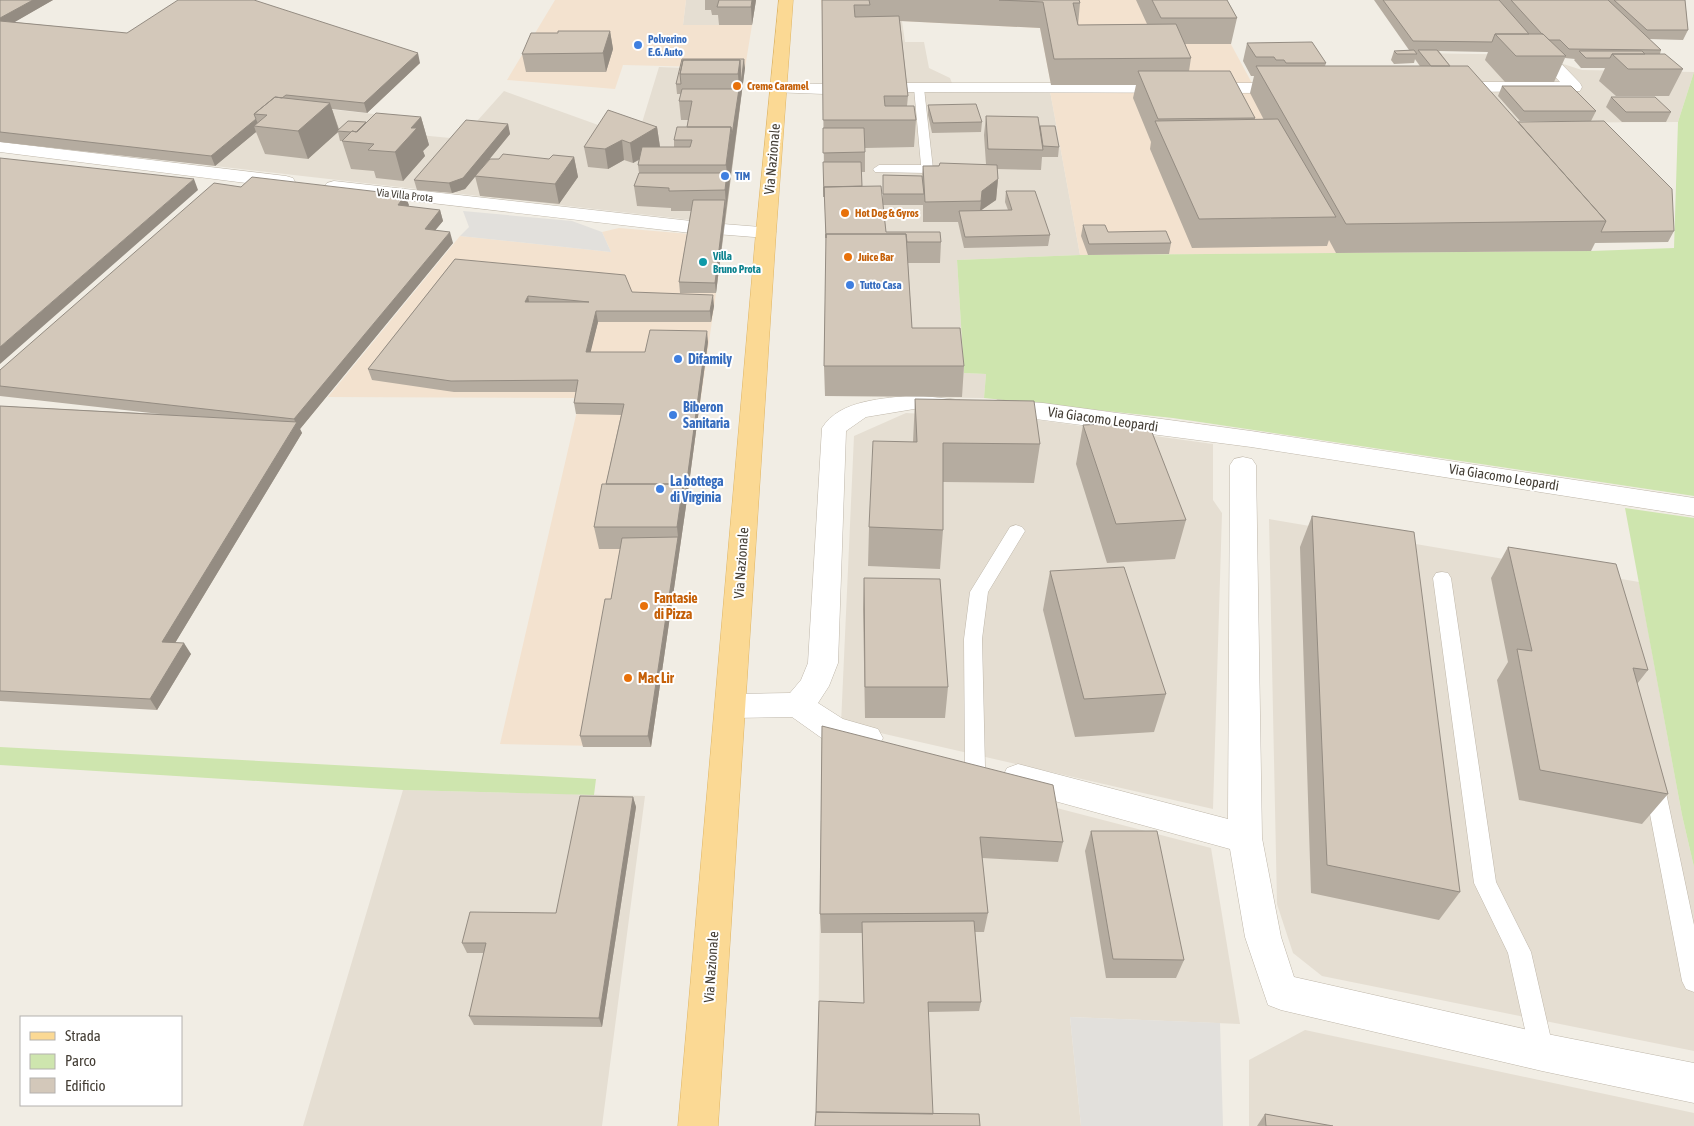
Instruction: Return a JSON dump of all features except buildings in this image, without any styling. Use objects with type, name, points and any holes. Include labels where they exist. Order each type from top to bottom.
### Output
[{"type":"main road","name":"Via Nazionale","points":[[698,1126],[766,232],[786,0]]},
{"type":"street","points":[[1435,88],[1574,87],[1542,53]]},
{"type":"street","points":[[778,88],[824,89]]},
{"type":"street","points":[[911,88],[1306,88]]},
{"type":"street","name":"Via Villa Prota","points":[[0,147],[310,185],[691,227]]},
{"type":"street","points":[[724,230],[766,232]]},
{"type":"street","name":"Via Giacomo Leopardi","points":[[798,705],[814,686],[824,664],[834,428],[859,411],[914,402],[1044,411],[1251,439],[1694,507]]},
{"type":"street","points":[[1243,465],[1245,838],[1263,937],[1281,992],[1542,1052],[1694,1083]]},
{"type":"street","points":[[731,706],[798,705],[834,730],[890,745]]},
{"type":"street","points":[[961,763],[1245,838]]},
{"type":"lane","points":[[879,169],[927,168],[911,88]]},
{"type":"lane","points":[[961,763],[979,592],[1016,531]]},
{"type":"lane","points":[[1442,578],[1486,883],[1520,952],[1542,1052]]},
{"type":"lane","points":[[1650,765],[1694,981]]},
{"type":"shaded area","name":"Polverino E.G. Auto","points":[[555,0],[686,0],[683,25],[752,25],[745,68],[623,65],[615,89],[507,80]]},
{"type":"shaded area","points":[[686,0],[756,0],[752,25],[683,25]]},
{"type":"shaded area","points":[[821,0],[1207,0],[1253,85],[1051,85],[1040,28],[902,21],[822,13]]},
{"type":"shaded area","points":[[883,12],[902,21],[905,42],[924,42],[929,68],[950,78],[955,91],[1050,91],[1080,255],[957,260],[964,373],[986,374],[984,398],[825,396],[827,264],[824,173]]},
{"type":"shaded area","points":[[1410,53],[1535,55],[1582,70],[1694,72],[1678,122],[1483,123],[1427,76]]},
{"type":"shaded area","points":[[659,67],[683,68],[740,108],[716,293],[680,293],[692,220],[215,166],[289,105],[383,115],[366,130],[461,139],[504,91],[637,139]]},
{"type":"shaded area","points":[[1050,91],[1458,93],[1591,251],[1080,255]]},
{"type":"shaded area","points":[[463,211],[572,221],[602,232],[611,252],[460,236],[469,227]]},
{"type":"shaded area","points":[[619,228],[690,234],[680,293],[716,293],[651,747],[500,744],[580,398],[328,397],[460,236],[611,252],[602,232]]},
{"type":"shaded area","points":[[906,413],[1038,420],[1213,444],[1213,500],[1222,513],[1213,809],[841,724],[854,436]]},
{"type":"shaded area","points":[[1269,519],[1639,582],[1682,815],[1694,867],[1694,1051],[1322,976],[1293,953],[1277,904]]},
{"type":"shaded area","points":[[403,790],[645,796],[602,1126],[303,1126]]},
{"type":"shaded area","points":[[1049,806],[1211,848],[1240,1024],[1070,1017],[1081,1126],[817,1126],[821,828]]},
{"type":"shaded area","points":[[1070,1017],[1220,1023],[1223,1126],[1081,1126]]},
{"type":"shaded area","points":[[1305,1030],[1694,1113],[1694,1126],[1249,1126],[1249,1060]]},
{"type":"green space","points":[[1694,72],[1694,496],[1173,418],[984,398],[986,374],[964,373],[957,260],[1080,255],[1591,251],[1674,248],[1678,122]]},
{"type":"green space","points":[[1625,508],[1694,518],[1694,867],[1682,815]]},
{"type":"green space","points":[[0,747],[596,779],[594,795],[403,790],[0,765]]},
{"type":"place","name":"Polverino E.G. Auto","points":[[638,45]]},
{"type":"place","name":"Creme Caramel","points":[[737,86]]},
{"type":"place","name":"TIM","points":[[725,176]]},
{"type":"place","name":"Hot Dog & Gyros","points":[[845,213]]},
{"type":"place","name":"Juice Bar","points":[[848,257]]},
{"type":"place","name":"Villa Bruno Prota","points":[[703,262]]},
{"type":"place","name":"Tutto Casa","points":[[850,285]]},
{"type":"place","name":"Difamily","points":[[678,359]]},
{"type":"place","name":"Biberon Sanitaria","points":[[673,415]]},
{"type":"place","name":"La bottega di Virginia","points":[[660,489]]},
{"type":"place","name":"Fantasie di Pizza","points":[[644,606]]},
{"type":"place","name":"Mac Lir","points":[[628,678]]}]
